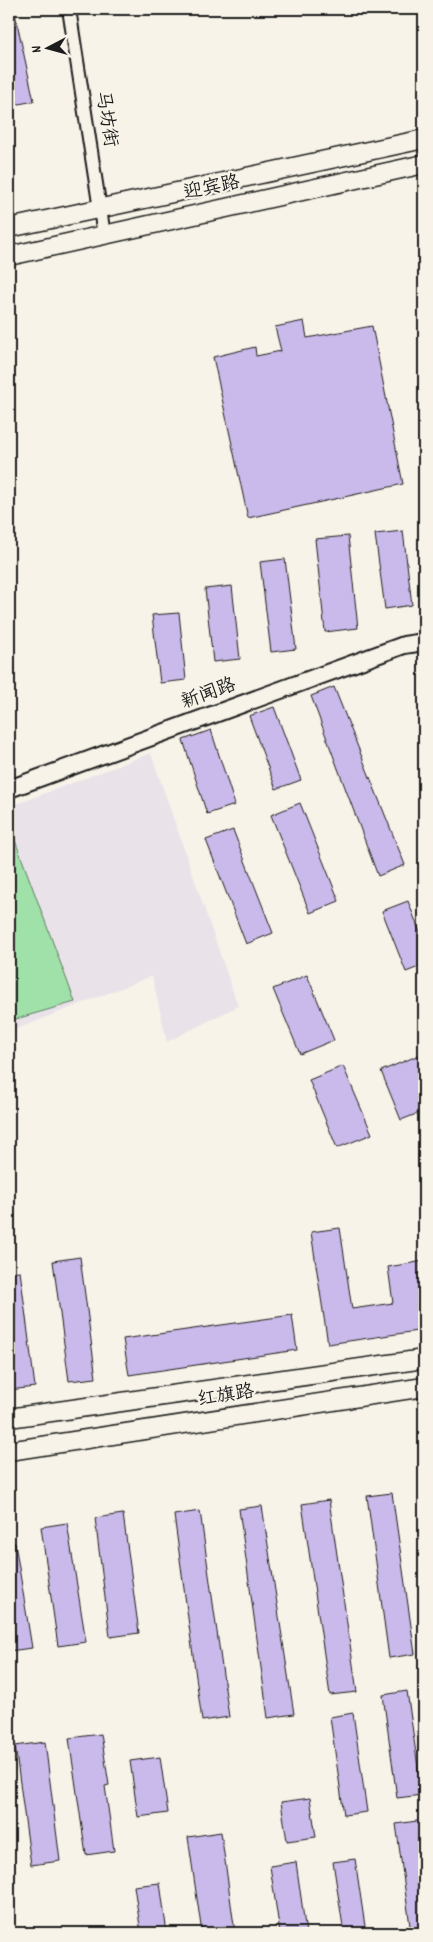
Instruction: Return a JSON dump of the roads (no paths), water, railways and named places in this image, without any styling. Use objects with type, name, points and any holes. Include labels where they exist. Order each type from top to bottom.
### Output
[{"type":"main road","name":"迎宾路","points":[[9,228],[424,139]]},
{"type":"main road","name":"迎宾路","points":[[9,256],[424,164]]},
{"type":"main road","points":[[9,1418],[424,1359]]},
{"type":"main road","name":"红旗路","points":[[9,1451],[424,1387]]},
{"type":"street","name":"马坊街","points":[[69,9],[104,235]]},
{"type":"street","name":"新闻路","points":[[9,789],[395,648],[424,642]]}]
